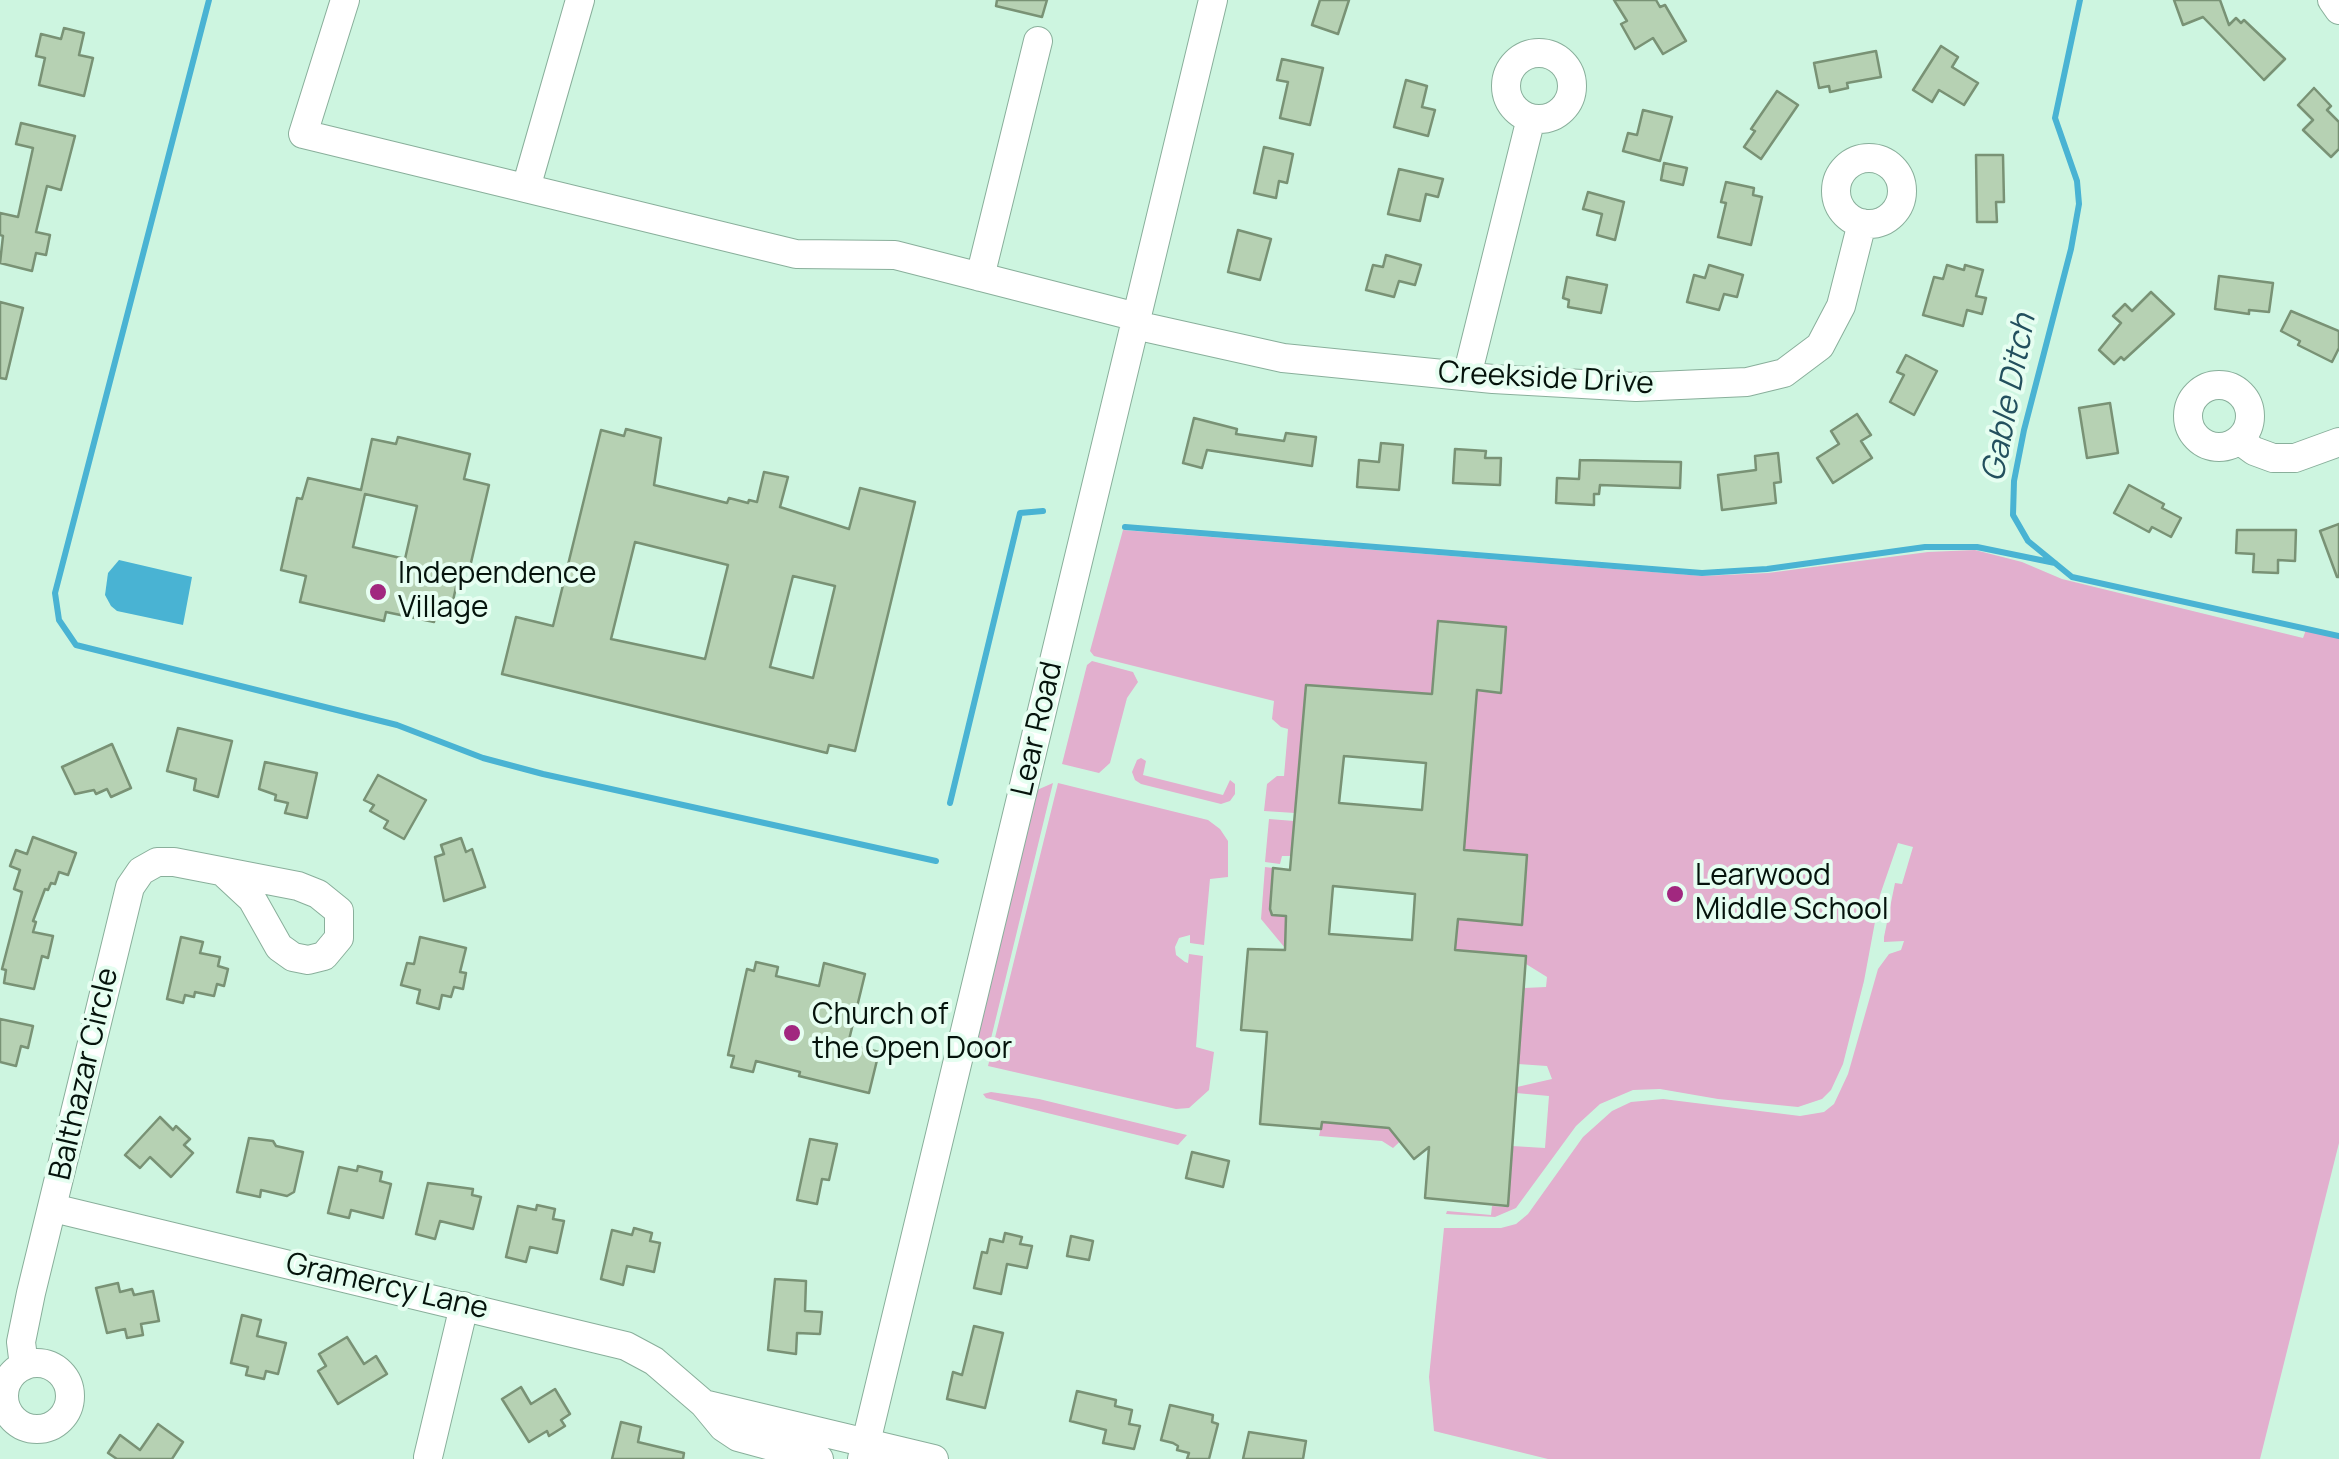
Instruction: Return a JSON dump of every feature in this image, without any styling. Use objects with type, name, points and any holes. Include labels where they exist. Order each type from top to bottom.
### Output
[{"type":"street","name":"Creekside Drive","points":[[346,0],[303,134],[796,254],[895,254],[1284,358],[1636,387],[1748,382],[1784,373],[1807,358],[1830,331],[1841,306],[1862,224]]},
{"type":"street","points":[[526,188],[580,0]]},
{"type":"street","name":"Lear Road","points":[[864,1450],[1214,0]]},
{"type":"street","points":[[2332,0],[2339,10]]},
{"type":"street","points":[[980,277],[1038,41]]},
{"type":"street","points":[[1467,376],[1531,118]]},
{"type":"street","points":[[2239,440],[2272,458],[2295,458],[2339,442]]},
{"type":"street","name":"Balthazar Circle","points":[[24,1366],[21,1342],[130,887],[141,870],[157,862],[224,873]]},
{"type":"street","name":"Gramercy Lane","points":[[53,1208],[626,1346],[654,1361],[738,1437],[818,1459]]},
{"type":"street","points":[[422,1458],[464,1306]]},
{"type":"street","name":"Gramercy Lane","points":[[704,1404],[864,1450],[934,1459]]},
{"type":"shaded area","name":"Learwood Middle School","points":[[1123,530],[1703,576],[1768,573],[1928,552],[1975,550],[2022,562],[2062,579],[2303,638],[2307,627],[2339,635],[2339,1143],[2260,1459],[1548,1459],[1434,1431],[1429,1377],[1444,1228],[1501,1228],[1516,1224],[1528,1214],[1583,1137],[1612,1111],[1631,1102],[1663,1099],[1800,1116],[1824,1112],[1834,1104],[1848,1074],[1878,969],[1889,954],[1901,950],[1904,941],[1884,942],[1884,937],[1895,883],[1902,884],[1913,847],[1898,843],[1880,895],[1843,1064],[1831,1090],[1822,1099],[1798,1107],[1660,1089],[1633,1090],[1600,1104],[1576,1126],[1516,1208],[1495,1217],[1446,1214],[1447,1211],[1491,1215],[1492,1206],[1507,1207],[1512,1146],[1545,1148],[1549,1096],[1516,1093],[1517,1087],[1552,1079],[1547,1066],[1518,1064],[1524,988],[1546,987],[1547,977],[1526,964],[1526,956],[1449,950],[1456,942],[1458,919],[1522,924],[1462,865],[1474,690],[1501,692],[1506,627],[1438,621],[1434,695],[1306,685],[1295,813],[1264,811],[1267,784],[1284,776],[1288,729],[1272,719],[1274,701],[1094,656],[1090,651]]},
{"type":"shaded area","points":[[1092,661],[1133,672],[1138,682],[1127,698],[1110,763],[1099,773],[1062,764],[1087,665]]},
{"type":"shaded area","points":[[1141,758],[1146,761],[1143,775],[1223,795],[1230,780],[1235,784],[1235,794],[1221,804],[1141,784],[1132,772]]},
{"type":"shaded area","points":[[1053,783],[986,1059],[975,1044],[1037,790]]},
{"type":"shaded area","points":[[1058,783],[1208,820],[1228,841],[1228,877],[1210,879],[1204,945],[1190,943],[1190,935],[1179,938],[1175,947],[1176,955],[1188,963],[1189,954],[1203,956],[1196,1047],[1214,1052],[1209,1090],[1189,1108],[1176,1109],[988,1066]]},
{"type":"shaded area","points":[[1269,819],[1294,821],[1291,856],[1282,856],[1280,864],[1265,862]]},
{"type":"shaded area","points":[[1265,867],[1273,868],[1270,908],[1286,916],[1285,948],[1261,919]]},
{"type":"shaded area","points":[[983,1094],[1039,1099],[1187,1135],[1178,1145],[986,1098]]},
{"type":"shaded area","points":[[1322,1122],[1409,1130],[1393,1148],[1382,1141],[1319,1136]]},
{"type":"water","points":[[119,560],[192,577],[183,625],[117,611],[111,606],[105,595],[108,573]]},
{"type":"building","points":[[997,0],[1047,0],[1042,17],[996,6]]},
{"type":"building","points":[[1320,0],[1349,0],[1338,34],[1312,25]]},
{"type":"building","points":[[1614,0],[1656,0],[1660,7],[1665,5],[1686,41],[1663,54],[1653,38],[1635,49],[1621,24],[1627,21]]},
{"type":"building","points":[[2174,0],[2220,0],[2229,25],[2236,18],[2241,23],[2244,20],[2285,59],[2264,80],[2203,17],[2183,25]]},
{"type":"building","points":[[64,28],[84,33],[79,55],[93,58],[84,96],[39,85],[45,58],[36,56],[41,34],[61,39]]},
{"type":"building","points":[[1941,46],[1958,57],[1952,67],[1978,83],[1964,105],[1939,90],[1932,102],[1913,90]]},
{"type":"building","points":[[1876,51],[1881,77],[1847,83],[1848,88],[1830,92],[1829,86],[1819,88],[1814,63]]},
{"type":"building","points":[[1282,59],[1323,68],[1310,125],[1280,118],[1288,82],[1277,80]]},
{"type":"building","points":[[1406,80],[1427,86],[1422,107],[1435,110],[1428,136],[1394,127]]},
{"type":"building","points":[[2314,88],[2331,106],[2327,110],[2339,122],[2339,149],[2331,157],[2303,130],[2313,120],[2298,105]]},
{"type":"building","points":[[1777,91],[1798,105],[1761,159],[1744,147],[1755,131],[1751,129]]},
{"type":"building","points":[[1643,110],[1672,117],[1660,161],[1623,151],[1628,133],[1637,135]]},
{"type":"building","points":[[21,123],[75,136],[61,190],[47,186],[36,232],[50,235],[46,255],[36,253],[32,271],[0,263],[0,213],[18,217],[33,148],[16,144]]},
{"type":"building","points":[[1264,147],[1293,154],[1287,183],[1279,181],[1276,198],[1254,193]]},
{"type":"building","points":[[1976,155],[2003,155],[2004,202],[1996,202],[1997,222],[1977,222]]},
{"type":"building","points":[[1664,163],[1687,168],[1683,185],[1661,180]]},
{"type":"building","points":[[1399,169],[1443,179],[1438,197],[1426,194],[1420,221],[1388,214]]},
{"type":"building","points":[[1726,182],[1754,188],[1753,195],[1762,197],[1751,245],[1718,237],[1726,203],[1721,202]]},
{"type":"building","points":[[1588,192],[1624,202],[1615,240],[1597,235],[1602,214],[1583,209]]},
{"type":"building","points":[[1238,230],[1271,239],[1260,280],[1228,272]]},
{"type":"building","points":[[1386,255],[1421,265],[1415,285],[1399,281],[1394,297],[1366,290],[1373,265],[1383,267]]},
{"type":"building","points":[[1709,265],[1743,275],[1737,297],[1724,294],[1719,310],[1687,302],[1694,275],[1705,278]]},
{"type":"building","points":[[1947,265],[1983,270],[1976,296],[1986,298],[1982,314],[1967,310],[1963,326],[1923,315],[1934,277],[1943,279]]},
{"type":"building","points":[[2219,276],[2273,283],[2269,312],[2249,310],[2249,314],[2215,309]]},
{"type":"building","points":[[1567,277],[1607,285],[1601,313],[1568,307],[1569,300],[1563,298]]},
{"type":"building","points":[[2151,292],[2174,314],[2124,360],[2121,357],[2114,364],[2099,350],[2121,323],[2113,316],[2125,304],[2132,311]]},
{"type":"building","points":[[0,302],[23,308],[6,379],[0,378]]},
{"type":"building","points":[[2291,311],[2339,331],[2339,348],[2332,362],[2298,345],[2300,341],[2281,331]]},
{"type":"building","points":[[1906,355],[1937,371],[1914,415],[1890,402],[1904,375],[1897,372]]},
{"type":"building","points":[[2110,403],[2118,453],[2087,458],[2079,408]]},
{"type":"building","points":[[1857,414],[1871,435],[1861,441],[1872,458],[1833,483],[1817,458],[1839,444],[1831,431]]},
{"type":"building","points":[[1194,418],[1237,429],[1236,434],[1284,441],[1286,433],[1316,437],[1312,466],[1207,450],[1202,468],[1183,463]]},
{"type":"building","name":"Independence Village","points":[[626,429],[661,438],[654,485],[727,503],[729,498],[757,502],[764,472],[788,477],[780,507],[849,529],[860,488],[915,502],[855,751],[829,745],[827,753],[502,674],[516,617],[553,626],[601,430],[624,436]],"holes":[[[635,542],[728,565],[705,659],[611,639]],[[793,576],[835,586],[813,678],[770,667]]]},
{"type":"building","points":[[398,437],[470,454],[464,479],[489,485],[470,567],[461,565],[450,614],[443,613],[442,619],[435,617],[434,622],[386,612],[384,621],[300,602],[306,576],[281,570],[297,498],[302,499],[308,478],[361,490],[372,439],[396,444]],"holes":[[[365,494],[417,506],[405,559],[353,547]]]},
{"type":"building","points":[[1381,443],[1403,445],[1399,490],[1357,487],[1359,460],[1379,462]]},
{"type":"building","points":[[1455,449],[1486,451],[1485,458],[1501,458],[1500,485],[1453,483]]},
{"type":"building","points":[[1778,453],[1781,482],[1774,483],[1776,503],[1722,510],[1718,475],[1756,470],[1755,456]]},
{"type":"building","points":[[1580,460],[1681,462],[1680,488],[1600,485],[1599,494],[1594,494],[1594,505],[1556,503],[1557,478],[1579,479]]},
{"type":"building","points":[[2129,485],[2181,518],[2171,537],[2152,527],[2149,532],[2114,513]]},
{"type":"building","points":[[2339,524],[2339,577],[2337,577],[2320,531]]},
{"type":"building","points":[[2237,530],[2296,530],[2295,561],[2278,560],[2278,573],[2253,572],[2254,554],[2236,553]]},
{"type":"building","points":[[1438,621],[1506,627],[1501,693],[1477,690],[1464,850],[1527,855],[1522,925],[1458,919],[1455,950],[1526,956],[1508,1206],[1425,1198],[1429,1147],[1414,1159],[1389,1128],[1322,1122],[1321,1129],[1260,1124],[1267,1032],[1241,1030],[1248,949],[1285,950],[1286,916],[1272,915],[1270,909],[1273,868],[1290,870],[1306,685],[1432,694]],"holes":[[[1344,756],[1426,763],[1422,810],[1339,803]],[[1333,886],[1415,894],[1412,940],[1329,934]]]},
{"type":"building","points":[[178,728],[232,741],[218,797],[194,790],[196,779],[167,771]]},
{"type":"building","points":[[112,744],[131,788],[111,797],[107,789],[96,794],[94,790],[75,794],[62,767]]},
{"type":"building","points":[[265,762],[317,773],[307,818],[285,813],[288,803],[259,789]]},
{"type":"building","points":[[378,775],[426,800],[404,839],[384,828],[388,821],[370,811],[374,805],[364,800]]},
{"type":"building","points":[[33,837],[76,853],[68,875],[59,872],[55,884],[45,889],[33,921],[33,932],[53,936],[48,958],[42,956],[34,989],[4,983],[6,970],[2,969],[22,892],[14,889],[20,870],[10,866],[16,850],[27,854]]},
{"type":"building","points":[[461,838],[466,852],[472,849],[485,887],[444,901],[435,857],[444,854],[441,845]]},
{"type":"building","points":[[181,937],[203,942],[200,953],[220,957],[218,966],[228,969],[224,986],[217,984],[214,996],[195,992],[194,997],[185,995],[183,1003],[167,999]]},
{"type":"building","points":[[420,937],[466,948],[460,972],[466,973],[463,989],[454,987],[451,997],[442,995],[439,1009],[417,1003],[420,990],[401,985],[407,963],[414,964]]},
{"type":"building","name":"Church of the Open Door","points":[[756,962],[778,967],[776,976],[819,986],[824,963],[865,974],[848,1044],[879,1052],[869,1093],[756,1061],[753,1072],[731,1067],[734,1056],[728,1055],[747,969],[754,971]]},
{"type":"building","points":[[0,1019],[33,1026],[28,1048],[21,1046],[16,1066],[0,1062]]},
{"type":"building","points":[[160,1117],[190,1139],[184,1145],[193,1153],[171,1177],[150,1157],[140,1168],[125,1155]]},
{"type":"building","points":[[249,1138],[273,1141],[276,1146],[303,1152],[294,1192],[287,1196],[261,1190],[260,1197],[237,1192]]},
{"type":"building","points":[[810,1139],[837,1144],[829,1180],[822,1179],[817,1204],[797,1200]]},
{"type":"building","points":[[1192,1152],[1229,1161],[1223,1187],[1186,1178]]},
{"type":"building","points":[[358,1166],[382,1172],[380,1181],[391,1184],[383,1218],[351,1210],[349,1218],[328,1213],[339,1167],[357,1171]]},
{"type":"building","points":[[428,1183],[473,1189],[472,1195],[481,1197],[473,1229],[440,1221],[435,1239],[416,1234]]},
{"type":"building","points":[[537,1205],[555,1209],[553,1219],[564,1221],[557,1253],[530,1247],[526,1262],[506,1257],[518,1206],[536,1210]]},
{"type":"building","points":[[634,1228],[652,1233],[650,1241],[660,1243],[654,1272],[627,1266],[623,1285],[601,1279],[612,1230],[632,1235]]},
{"type":"building","points":[[1005,1233],[1022,1237],[1020,1244],[1032,1246],[1027,1268],[1007,1264],[1001,1294],[974,1288],[982,1252],[987,1253],[990,1239],[1003,1242]]},
{"type":"building","points":[[1071,1236],[1093,1241],[1089,1260],[1067,1256]]},
{"type":"building","points":[[775,1279],[806,1281],[805,1311],[822,1312],[820,1334],[797,1333],[796,1354],[768,1350]]},
{"type":"building","points":[[118,1283],[120,1292],[132,1289],[134,1295],[153,1291],[159,1321],[141,1324],[143,1335],[127,1338],[125,1329],[107,1333],[96,1288]]},
{"type":"building","points":[[242,1315],[261,1320],[257,1336],[286,1343],[278,1374],[266,1371],[264,1379],[246,1375],[248,1367],[231,1363]]},
{"type":"building","points":[[974,1326],[1003,1333],[985,1408],[947,1399],[953,1372],[962,1375]]},
{"type":"building","points":[[347,1337],[364,1364],[376,1356],[387,1374],[338,1404],[318,1371],[326,1366],[319,1354]]},
{"type":"building","points":[[521,1387],[531,1404],[555,1389],[570,1414],[561,1420],[565,1426],[529,1442],[502,1399]]},
{"type":"building","points":[[1077,1391],[1116,1400],[1115,1406],[1132,1410],[1129,1424],[1140,1426],[1134,1449],[1103,1443],[1106,1430],[1070,1421]]},
{"type":"building","points":[[1170,1405],[1213,1415],[1212,1422],[1218,1424],[1209,1459],[1187,1459],[1189,1453],[1161,1440]]},
{"type":"building","points":[[621,1422],[641,1427],[638,1442],[684,1453],[683,1459],[612,1459]]},
{"type":"building","points":[[158,1424],[183,1442],[172,1459],[117,1459],[108,1453],[120,1435],[140,1450]]},
{"type":"building","points":[[1249,1432],[1306,1441],[1303,1459],[1243,1459]]},
{"type":"waterway","points":[[209,0],[55,593],[59,620],[76,645],[397,725],[483,758],[543,774],[936,861]]},
{"type":"waterway","name":"Gable Ditch","points":[[2080,0],[2055,118],[2077,181],[2079,204],[2024,430],[2014,481],[2013,515],[2028,541],[2072,577],[2339,636]]},
{"type":"waterway","points":[[950,803],[1020,513],[1043,511]]},
{"type":"waterway","points":[[1125,527],[1702,573],[1767,569],[1925,547],[1977,547],[2055,563]]},
{"type":"place","name":"Independence Village","points":[[378,592]]},
{"type":"place","name":"Learwood Middle School","points":[[1675,894]]},
{"type":"place","name":"Church of the Open Door","points":[[792,1033]]}]
